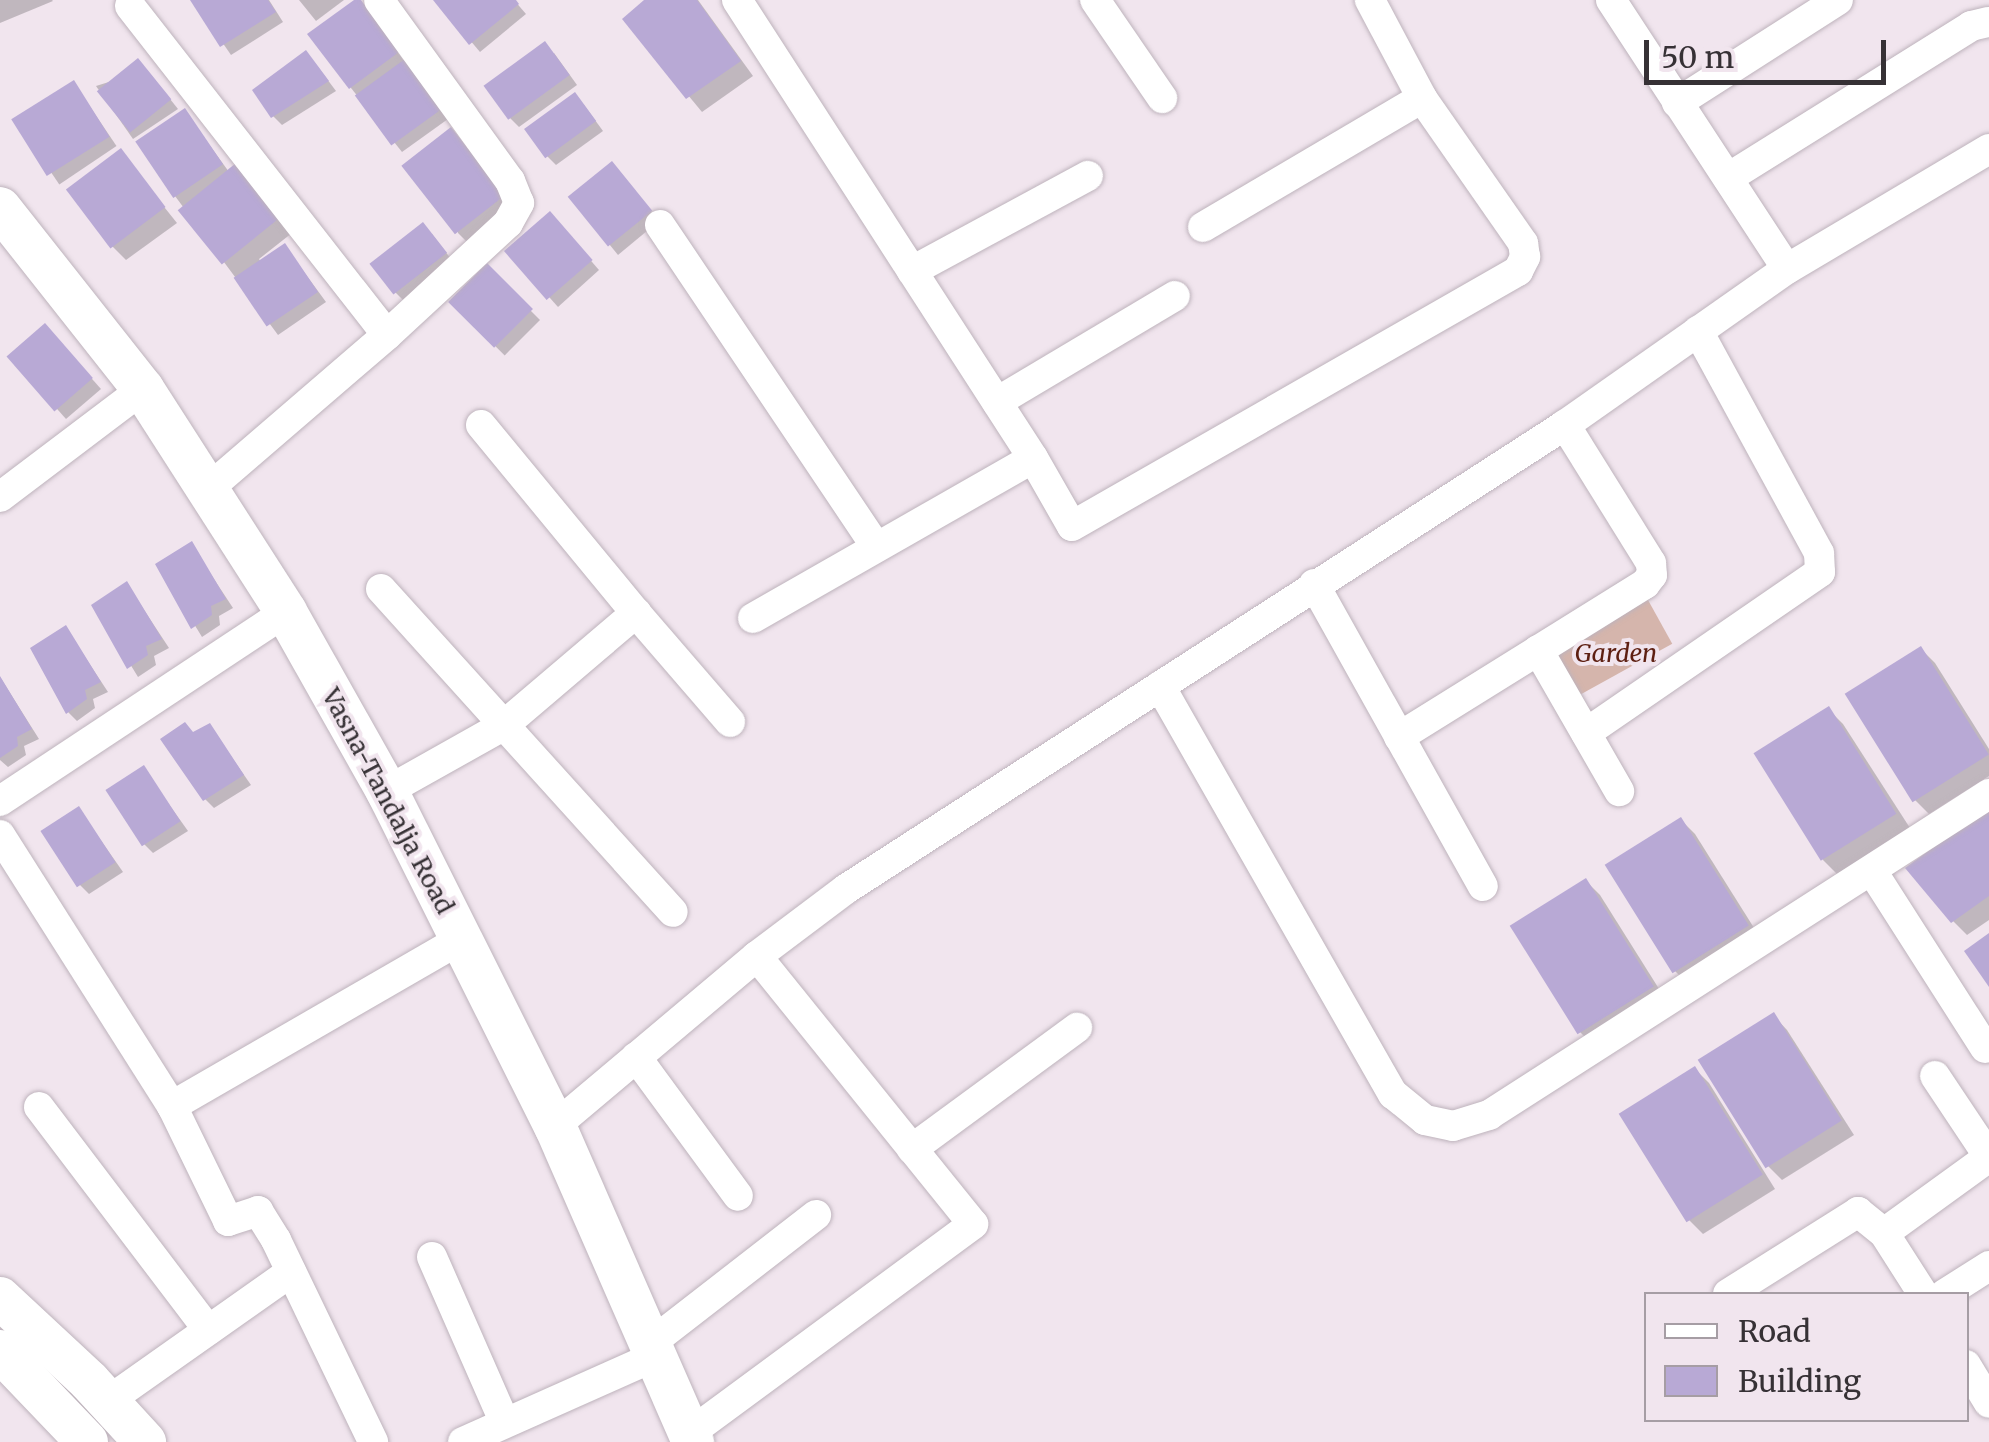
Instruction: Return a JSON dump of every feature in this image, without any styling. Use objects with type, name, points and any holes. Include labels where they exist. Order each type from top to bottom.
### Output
[{"type":"street","points":[[208,489],[387,335],[508,222],[519,203],[510,180],[379,0]]},
{"type":"street","points":[[736,0],[1033,458],[1072,526],[1518,270],[1525,257],[1523,243],[1422,98],[1370,0]]},
{"type":"street","points":[[1095,0],[1162,98]]},
{"type":"street","points":[[1611,0],[1787,270]]},
{"type":"street","points":[[1677,103],[1838,0]]},
{"type":"street","points":[[130,6],[387,335]]},
{"type":"street","points":[[1728,178],[1971,26],[1989,22]]},
{"type":"street","points":[[1202,227],[1422,98]]},
{"type":"street","points":[[555,1126],[757,956],[928,833],[1565,425],[1787,270],[1989,149]]},
{"type":"street","points":[[912,270],[1088,176]]},
{"type":"street","name":"Vasna-Tandalja Road","points":[[0,208],[143,389],[286,612],[386,791],[555,1126],[692,1438]]},
{"type":"street","points":[[660,225],[876,547]]},
{"type":"street","points":[[997,402],[1175,296]]},
{"type":"street","points":[[1586,733],[1820,572],[1820,553],[1698,331]]},
{"type":"street","points":[[0,497],[143,389]]},
{"type":"street","points":[[481,425],[730,722]]},
{"type":"street","points":[[1399,737],[1646,584],[1652,575],[1651,563],[1565,425]]},
{"type":"street","points":[[753,618],[1033,458]]},
{"type":"street","points":[[1314,584],[1483,886]]},
{"type":"street","points":[[381,589],[673,912]]},
{"type":"street","points":[[0,801],[286,612]]},
{"type":"street","points":[[386,791],[503,726],[636,613]]},
{"type":"street","points":[[1538,650],[1619,791]]},
{"type":"street","points":[[1160,686],[1393,1094],[1426,1120],[1453,1126],[1489,1116],[1989,794]]},
{"type":"street","points":[[0,835],[172,1106],[228,1220],[258,1211],[372,1442]]},
{"type":"street","points":[[1872,871],[1985,1048]]},
{"type":"street","points":[[172,1106],[461,939]]},
{"type":"street","points":[[692,1438],[973,1224],[757,956]]},
{"type":"street","points":[[912,1148],[1077,1028]]},
{"type":"street","points":[[636,1057],[738,1196]]},
{"type":"street","points":[[1884,1233],[1989,1157],[1936,1076]]},
{"type":"street","points":[[39,1107],[208,1330]]},
{"type":"street","points":[[1731,1292],[1858,1212],[1884,1233],[1922,1292]]},
{"type":"street","points":[[432,1257],[485,1435],[654,1349],[816,1215]]},
{"type":"street","points":[[1947,1292],[1989,1266]]},
{"type":"street","points":[[108,1402],[291,1272]]},
{"type":"street","points":[[0,1298],[145,1442]]},
{"type":"street","points":[[0,1351],[87,1442]]},
{"type":"street","points":[[1969,1370],[1989,1403]]},
{"type":"green space","name":"Garden","points":[[1648,600],[1672,644],[1579,696],[1554,652]]},
{"type":"building","points":[[190,0],[268,0],[276,12],[220,47]]},
{"type":"building","points":[[354,0],[361,0],[399,52],[349,89],[307,34]]},
{"type":"building","points":[[433,0],[516,0],[519,4],[469,45]]},
{"type":"building","points":[[644,0],[697,0],[741,61],[686,99],[622,19]]},
{"type":"building","points":[[545,41],[570,75],[508,120],[484,86]]},
{"type":"building","points":[[306,50],[329,81],[271,118],[252,90]]},
{"type":"building","points":[[138,58],[171,99],[130,133],[97,91]]},
{"type":"building","points":[[405,59],[441,109],[391,146],[355,95]]},
{"type":"building","points":[[74,80],[110,137],[47,176],[11,119]]},
{"type":"building","points":[[575,92],[596,121],[545,158],[524,129]]},
{"type":"building","points":[[185,108],[223,164],[173,198],[135,142]]},
{"type":"building","points":[[451,127],[505,196],[455,234],[401,166]]},
{"type":"building","points":[[121,148],[166,207],[110,249],[66,190]]},
{"type":"building","points":[[612,161],[652,211],[608,247],[568,197]]},
{"type":"building","points":[[236,163],[280,217],[222,265],[178,210]]},
{"type":"building","points":[[550,211],[593,260],[547,300],[504,251]]},
{"type":"building","points":[[423,222],[447,253],[393,295],[369,264]]},
{"type":"building","points":[[285,243],[318,292],[267,327],[234,278]]},
{"type":"building","points":[[487,263],[533,309],[494,348],[448,302]]},
{"type":"building","points":[[45,323],[93,378],[54,412],[7,356]]},
{"type":"building","points":[[192,541],[226,599],[211,606],[212,615],[191,629],[155,564]]},
{"type":"building","points":[[127,581],[162,639],[146,646],[148,655],[127,669],[91,605]]},
{"type":"building","points":[[66,625],[101,682],[85,690],[87,699],[66,714],[30,648]]},
{"type":"building","points":[[1921,646],[1989,755],[1913,802],[1845,694]]},
{"type":"building","points":[[0,676],[32,729],[17,737],[18,746],[0,758]]},
{"type":"building","points":[[1829,706],[1896,814],[1821,861],[1754,753]]},
{"type":"building","points":[[185,722],[193,732],[210,723],[244,775],[203,801],[160,739]]},
{"type":"building","points":[[144,765],[180,821],[142,846],[105,790]]},
{"type":"building","points":[[79,806],[115,862],[77,887],[40,831]]},
{"type":"building","points":[[1989,807],[1989,896],[1951,923],[1905,868]]},
{"type":"building","points":[[1681,817],[1749,926],[1673,973],[1605,865]]},
{"type":"building","points":[[1586,878],[1654,987],[1578,1034],[1510,926]]},
{"type":"building","points":[[1989,933],[1989,987],[1964,951]]},
{"type":"building","points":[[1774,1012],[1842,1121],[1766,1168],[1698,1060]]},
{"type":"building","points":[[1695,1066],[1763,1175],[1687,1222],[1619,1114]]}]
